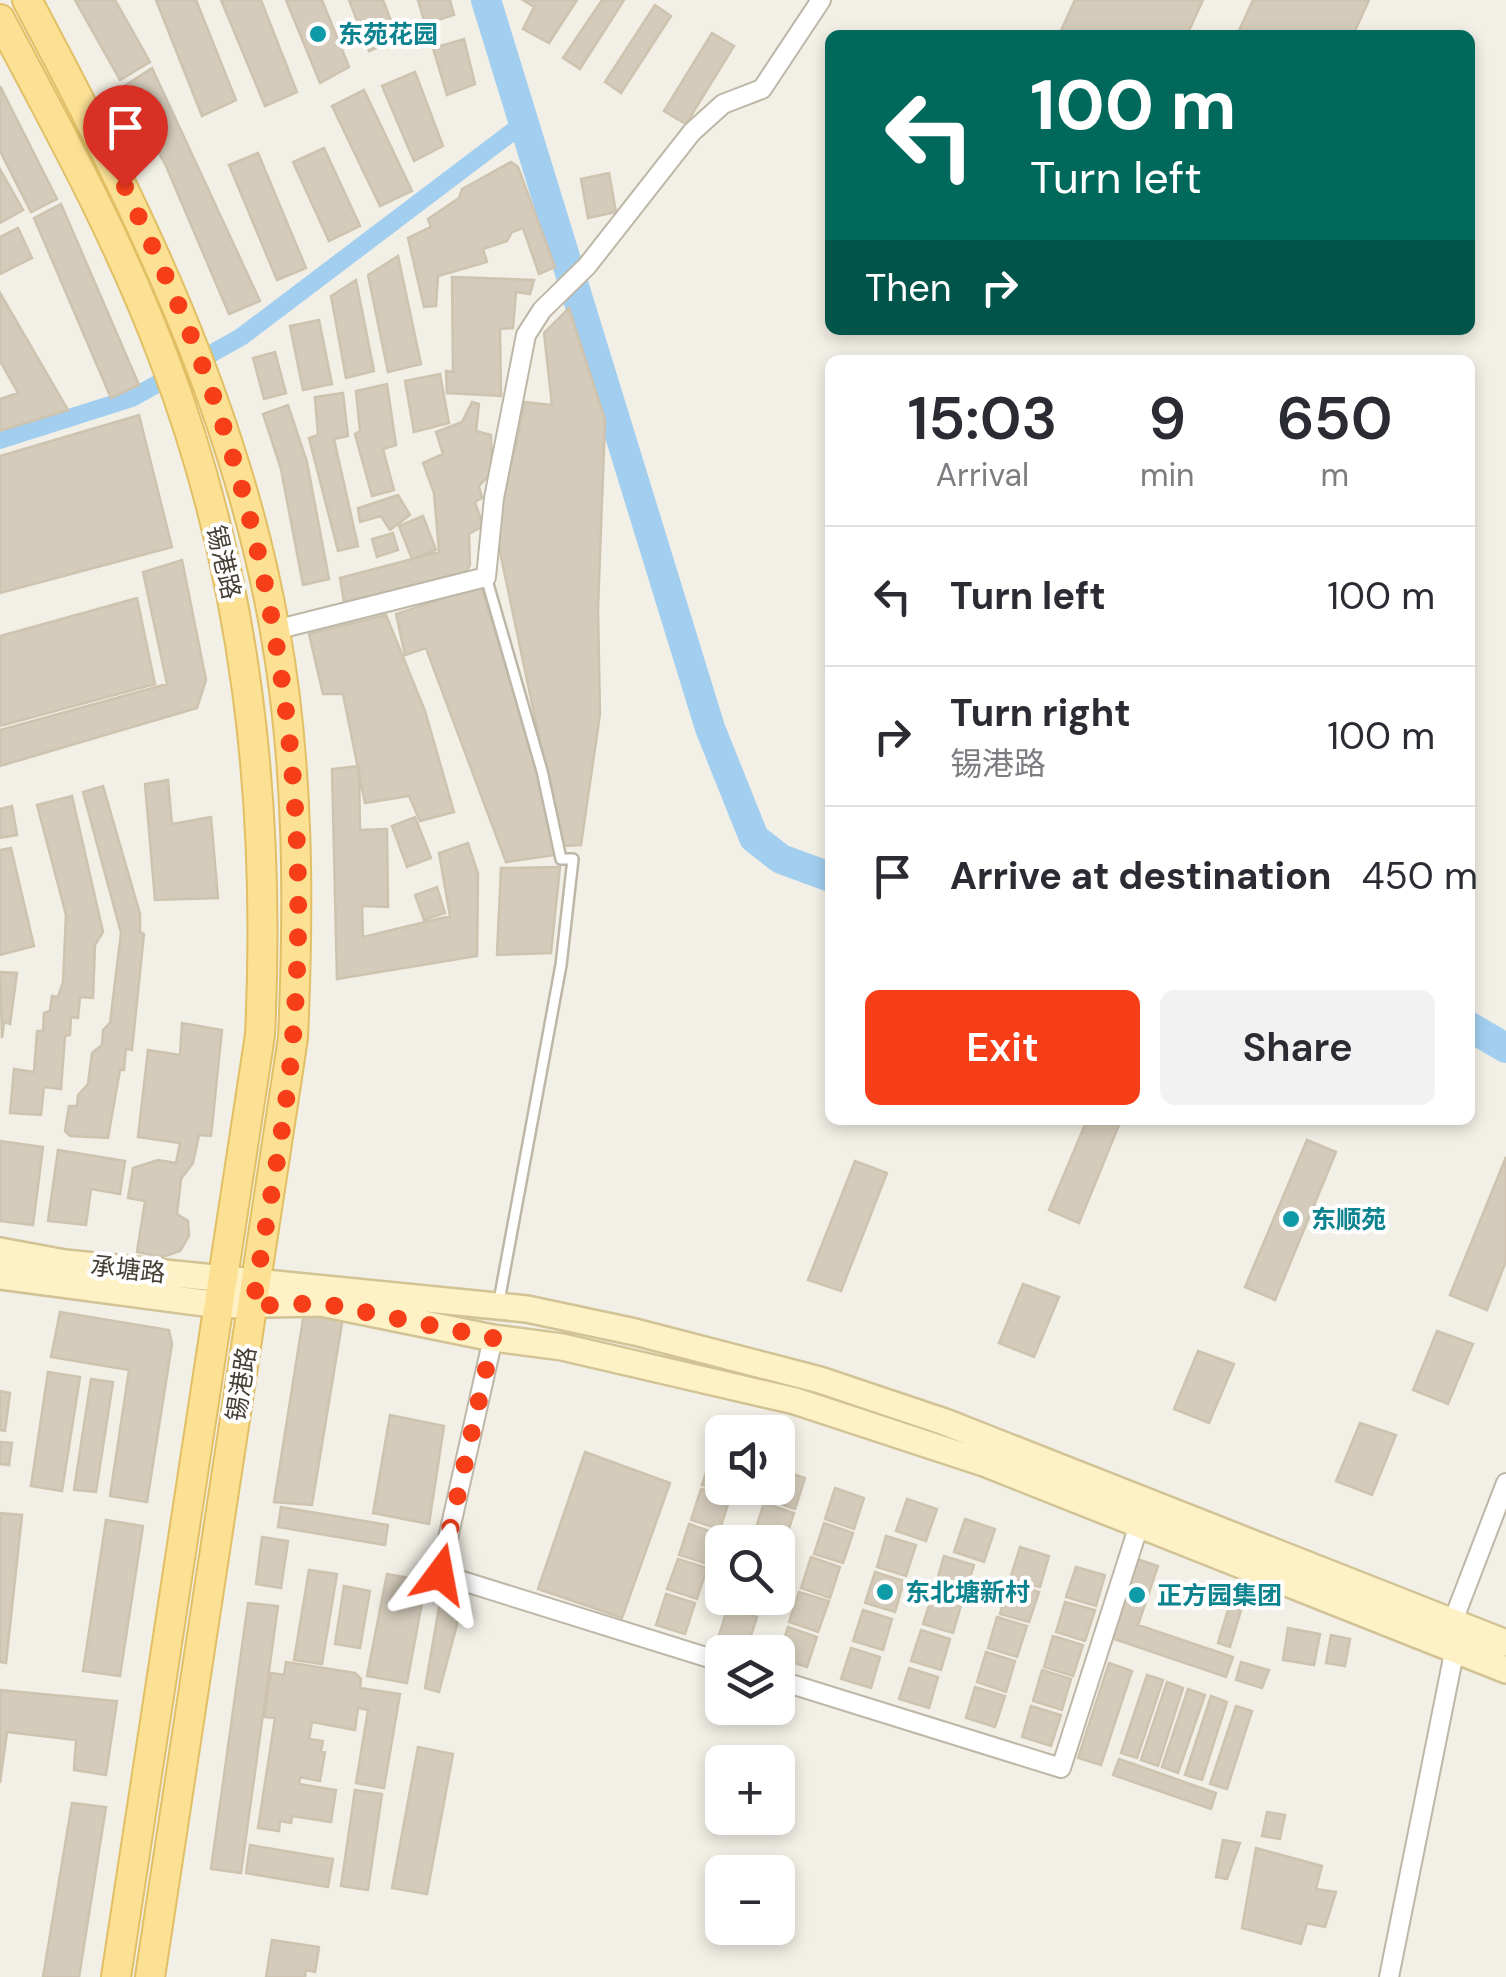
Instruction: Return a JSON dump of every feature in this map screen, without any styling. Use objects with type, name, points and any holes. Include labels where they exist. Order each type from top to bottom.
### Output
[{"type":"main road","name":"锡港路","points":[[27,0],[125,187],[207,380],[230,448],[275,630],[289,743],[298,928],[293,1038],[150,1977]]},
{"type":"main road","name":"锡港路","points":[[0,18],[95,201],[176,390],[216,523],[240,631],[256,746],[262,834],[265,928],[260,1036],[116,1977]]},
{"type":"street","points":[[275,630],[486,578],[494,498],[526,336],[542,310],[587,266],[692,132],[724,104],[762,89],[821,0]]},
{"type":"street","name":"承塘路","points":[[0,1252],[221,1292]]},
{"type":"street","name":"承塘路","points":[[0,1276],[255,1294]]},
{"type":"street","points":[[255,1294],[498,1306],[635,1332],[820,1380],[945,1422],[1506,1643]]},
{"type":"street","points":[[255,1294],[321,1303],[493,1338],[562,1346],[796,1401],[984,1463],[1506,1670]]},
{"type":"street","points":[[493,1338],[440,1574],[705,1657]]},
{"type":"street","points":[[1389,1977],[1455,1648],[1453,1621],[1506,1482]]},
{"type":"street","points":[[795,1685],[1061,1768],[1140,1526]]},
{"type":"lane","points":[[486,578],[542,770],[561,859],[573,859],[561,965],[498,1306]]},
{"type":"building","points":[[75,0],[115,0],[150,62],[120,80]]},
{"type":"building","points":[[156,0],[196,0],[236,100],[202,116]]},
{"type":"building","points":[[221,0],[261,0],[297,92],[265,106]]},
{"type":"building","name":"东苑花园","points":[[286,0],[322,0],[349,67],[320,83]]},
{"type":"building","points":[[349,0],[383,0],[398,39],[369,51]]},
{"type":"building","points":[[418,0],[450,0],[454,15],[425,24]]},
{"type":"building","points":[[523,0],[577,0],[549,43],[523,29],[534,7]]},
{"type":"building","points":[[602,0],[624,0],[580,69],[563,58]]},
{"type":"building","points":[[1075,0],[1203,0],[1189,30],[1061,30]]},
{"type":"building","points":[[1253,0],[1369,0],[1355,30],[1239,30]]},
{"type":"building","points":[[655,5],[671,16],[621,93],[605,82]]},
{"type":"building","points":[[712,33],[734,46],[686,124],[664,111]]},
{"type":"building","points":[[464,39],[475,84],[447,95],[433,48]]},
{"type":"building","points":[[152,68],[260,301],[229,314],[166,166],[123,87]]},
{"type":"building","points":[[415,72],[443,146],[414,161],[382,86]]},
{"type":"building","points":[[0,86],[57,199],[31,212],[0,151]]},
{"type":"building","points":[[364,90],[412,191],[380,206],[332,106]]},
{"type":"building","points":[[324,148],[360,226],[329,241],[293,162]]},
{"type":"building","points":[[258,153],[306,268],[277,280],[229,165]]},
{"type":"building","points":[[511,162],[518,167],[555,267],[539,274],[523,228],[512,232],[507,241],[483,249],[487,262],[438,276],[436,306],[424,307],[408,238],[431,227],[428,219],[459,198],[462,189]]},
{"type":"building","points":[[0,169],[23,210],[0,223]]},
{"type":"building","points":[[609,173],[616,212],[588,218],[581,179]]},
{"type":"building","points":[[61,204],[139,385],[111,398],[34,218]]},
{"type":"building","points":[[18,228],[32,258],[0,274],[0,237]]},
{"type":"building","points":[[398,256],[421,364],[388,372],[368,275]]},
{"type":"building","points":[[452,277],[534,280],[530,294],[516,292],[513,328],[500,329],[501,396],[447,393],[446,371],[453,372]]},
{"type":"building","points":[[356,280],[374,371],[346,378],[331,296]]},
{"type":"building","points":[[0,293],[68,410],[0,431],[0,399],[18,393],[0,361]]},
{"type":"building","points":[[569,308],[605,420],[598,609],[600,714],[581,845],[562,846],[496,533],[525,402],[552,405],[544,333]]},
{"type":"building","points":[[319,320],[332,384],[303,390],[290,326]]},
{"type":"building","points":[[275,352],[286,393],[264,399],[253,358]]},
{"type":"building","points":[[440,374],[449,423],[414,432],[405,381]]},
{"type":"building","points":[[387,384],[396,445],[383,449],[394,490],[372,496],[355,434],[360,431],[356,391]]},
{"type":"building","points":[[343,393],[348,436],[334,439],[358,546],[338,551],[309,438],[318,435],[315,397]]},
{"type":"building","points":[[472,402],[479,404],[476,431],[491,435],[492,472],[479,486],[482,498],[475,502],[483,526],[469,534],[470,565],[465,574],[344,602],[340,578],[439,552],[434,493],[423,463],[443,454],[436,432],[462,422]]},
{"type":"building","points":[[288,405],[307,462],[329,579],[303,585],[281,469],[263,414]]},
{"type":"building","points":[[139,415],[172,547],[0,593],[0,456]]},
{"type":"building","points":[[398,495],[410,515],[390,530],[381,516],[360,522],[358,508]]},
{"type":"building","points":[[423,516],[436,550],[412,559],[399,526]]},
{"type":"building","points":[[393,533],[398,550],[377,557],[372,539]]},
{"type":"building","points":[[182,560],[206,680],[197,708],[0,766],[0,730],[167,684],[143,572]]},
{"type":"building","points":[[481,586],[533,754],[555,855],[506,862],[426,648],[405,655],[396,614]]},
{"type":"building","points":[[137,598],[155,684],[0,726],[0,636]]},
{"type":"building","points":[[386,615],[425,711],[454,812],[420,821],[409,796],[365,803],[343,694],[323,694],[309,634]]},
{"type":"building","points":[[359,766],[360,830],[387,829],[388,907],[362,906],[363,937],[450,916],[439,853],[468,843],[478,874],[477,956],[337,979],[332,769]]},
{"type":"building","points":[[168,780],[172,824],[211,817],[218,898],[155,900],[145,784]]},
{"type":"building","points":[[103,786],[140,914],[140,932],[144,934],[132,1050],[126,1049],[124,1070],[120,1070],[108,1138],[70,1136],[65,1131],[69,1106],[77,1106],[78,1095],[88,1084],[92,1053],[102,1045],[103,1030],[110,1023],[121,933],[83,792]]},
{"type":"building","points":[[72,796],[103,932],[95,945],[93,998],[80,997],[78,1018],[71,1017],[70,1035],[65,1036],[61,1089],[44,1087],[41,1115],[10,1113],[14,1069],[34,1072],[37,1031],[43,1031],[44,1013],[50,1011],[52,996],[58,997],[63,982],[66,915],[37,805]]},
{"type":"building","points":[[12,806],[17,835],[0,838],[0,809]]},
{"type":"building","points":[[415,817],[431,858],[407,867],[392,826]]},
{"type":"building","points":[[11,848],[34,946],[0,955],[0,850]]},
{"type":"building","points":[[560,867],[551,953],[497,955],[501,868]]},
{"type":"building","points":[[437,887],[445,913],[424,920],[415,895]]},
{"type":"building","points":[[0,972],[17,973],[10,1024],[4,1022],[2,1038]]},
{"type":"building","points":[[182,1023],[222,1030],[211,1136],[199,1135],[193,1163],[181,1179],[177,1214],[188,1221],[189,1236],[180,1251],[163,1257],[137,1252],[145,1201],[128,1198],[133,1168],[158,1160],[176,1163],[180,1143],[138,1137],[148,1050],[180,1055]]},
{"type":"building","points":[[1085,1125],[1119,1125],[1079,1223],[1049,1210]]},
{"type":"building","name":"东顺苑","points":[[1307,1140],[1336,1152],[1275,1300],[1245,1287]]},
{"type":"building","points":[[0,1141],[43,1147],[33,1225],[0,1221]]},
{"type":"building","points":[[58,1150],[125,1161],[120,1194],[91,1189],[86,1225],[48,1221]]},
{"type":"building","points":[[1506,1157],[1506,1261],[1487,1310],[1450,1295]]},
{"type":"building","points":[[855,1161],[887,1173],[841,1291],[808,1280]]},
{"type":"building","points":[[1023,1284],[1059,1297],[1034,1357],[999,1343]]},
{"type":"building","points":[[60,1312],[169,1330],[172,1344],[147,1502],[110,1496],[129,1370],[51,1357]]},
{"type":"building","points":[[304,1313],[343,1317],[312,1505],[274,1502]]},
{"type":"building","points":[[1437,1331],[1473,1344],[1448,1404],[1413,1390]]},
{"type":"building","points":[[1198,1351],[1234,1364],[1209,1423],[1174,1409]]},
{"type":"building","points":[[48,1372],[80,1377],[62,1491],[31,1486]]},
{"type":"building","points":[[91,1379],[113,1382],[96,1492],[74,1490]]},
{"type":"building","points":[[0,1391],[10,1393],[5,1431],[0,1430]]},
{"type":"building","points":[[390,1415],[444,1426],[429,1524],[373,1513]]},
{"type":"building","points":[[1360,1423],[1396,1435],[1372,1495],[1336,1481]]},
{"type":"building","points":[[0,1442],[12,1443],[9,1465],[0,1464]]},
{"type":"building","points":[[585,1452],[670,1483],[622,1618],[538,1589]]},
{"type":"building","points":[[795,1475],[805,1478],[795,1509],[783,1505],[795,1505]]},
{"type":"building","points":[[835,1488],[864,1498],[854,1529],[825,1519]]},
{"type":"building","points":[[701,1489],[705,1490],[705,1505],[728,1505],[721,1525],[691,1520]]},
{"type":"building","points":[[907,1499],[937,1509],[926,1541],[896,1531]]},
{"type":"building","points":[[763,1505],[794,1513],[790,1525],[757,1525]]},
{"type":"building","points":[[281,1507],[388,1525],[385,1545],[278,1527]]},
{"type":"building","points":[[0,1513],[22,1515],[6,1663],[0,1662]]},
{"type":"building","points":[[965,1519],[995,1529],[984,1562],[954,1552]]},
{"type":"building","points":[[106,1520],[143,1526],[120,1676],[83,1671]]},
{"type":"building","points":[[824,1523],[853,1533],[843,1563],[814,1554]]},
{"type":"building","points":[[689,1524],[705,1530],[705,1563],[679,1555]]},
{"type":"building","points":[[886,1536],[916,1545],[906,1576],[877,1567]]},
{"type":"building","points":[[262,1537],[288,1541],[281,1588],[256,1584]]},
{"type":"building","points":[[1020,1547],[1049,1556],[1040,1587],[1010,1579]]},
{"type":"building","points":[[944,1556],[974,1565],[964,1596],[935,1587]]},
{"type":"building","points":[[811,1557],[840,1567],[830,1598],[801,1588]]},
{"type":"building","points":[[678,1559],[705,1567],[697,1599],[667,1589]]},
{"type":"building","name":"正方园集团","points":[[1137,1559],[1158,1566],[1138,1625],[1233,1657],[1226,1677],[1111,1638]]},
{"type":"building","points":[[1076,1567],[1105,1575],[1096,1606],[1066,1597]]},
{"type":"building","points":[[309,1570],[337,1574],[322,1664],[294,1660]]},
{"type":"building","name":"东北塘新村","points":[[875,1572],[904,1581],[895,1612],[865,1603]]},
{"type":"building","points":[[387,1574],[426,1581],[407,1683],[367,1676]]},
{"type":"building","points":[[1009,1582],[1039,1592],[1029,1622],[1000,1614]]},
{"type":"building","points":[[344,1586],[370,1591],[360,1648],[335,1644]]},
{"type":"building","points":[[799,1592],[829,1601],[818,1632],[789,1622],[795,1615]]},
{"type":"building","points":[[933,1593],[962,1602],[953,1633],[923,1624]]},
{"type":"building","points":[[666,1594],[695,1603],[685,1634],[656,1625]]},
{"type":"building","points":[[441,1596],[463,1602],[439,1692],[425,1688]]},
{"type":"building","points":[[1065,1602],[1095,1610],[1085,1641],[1056,1632]]},
{"type":"building","points":[[248,1603],[278,1606],[241,1873],[211,1869]]},
{"type":"building","points":[[1230,1603],[1242,1607],[1230,1647],[1218,1643]]},
{"type":"building","points":[[863,1610],[892,1619],[883,1650],[853,1641]]},
{"type":"building","points":[[725,1615],[757,1617],[751,1635],[719,1635]]},
{"type":"building","points":[[997,1617],[1027,1626],[1017,1657],[988,1648]]},
{"type":"building","points":[[788,1627],[817,1637],[807,1667],[795,1663],[795,1635],[785,1635]]},
{"type":"building","points":[[1288,1628],[1320,1634],[1314,1665],[1283,1660]]},
{"type":"building","points":[[921,1630],[950,1639],[941,1670],[911,1661]]},
{"type":"building","points":[[1331,1635],[1350,1639],[1345,1666],[1326,1663]]},
{"type":"building","points":[[1053,1636],[1083,1645],[1073,1676],[1044,1667]]},
{"type":"building","points":[[851,1648],[880,1657],[871,1688],[841,1679]]},
{"type":"building","points":[[986,1652],[1015,1661],[1006,1692],[977,1682]]},
{"type":"building","points":[[286,1662],[355,1673],[361,1679],[360,1688],[400,1694],[384,1788],[356,1783],[368,1710],[358,1708],[355,1730],[312,1722],[309,1739],[323,1741],[321,1751],[325,1752],[320,1781],[300,1777],[299,1784],[336,1790],[331,1822],[292,1816],[291,1823],[280,1821],[279,1831],[258,1828],[275,1718],[264,1717],[271,1673],[284,1675]]},
{"type":"building","points":[[1241,1662],[1269,1670],[1262,1688],[1236,1680]]},
{"type":"building","points":[[1109,1663],[1132,1671],[1101,1765],[1078,1758]]},
{"type":"building","points":[[909,1668],[938,1677],[929,1708],[899,1699]]},
{"type":"building","points":[[1042,1670],[1071,1679],[1062,1710],[1033,1701]]},
{"type":"building","points":[[1147,1675],[1163,1680],[1137,1758],[1121,1753]]},
{"type":"building","points":[[1167,1682],[1183,1688],[1158,1766],[1141,1760]]},
{"type":"building","points":[[975,1687],[1005,1696],[995,1727],[966,1718]]},
{"type":"building","points":[[1188,1689],[1205,1695],[1178,1773],[1162,1767]]},
{"type":"building","points":[[0,1690],[117,1701],[106,1775],[74,1770],[76,1740],[7,1732],[0,1783]]},
{"type":"building","points":[[1211,1696],[1227,1702],[1202,1780],[1185,1775]]},
{"type":"building","points":[[1031,1706],[1061,1715],[1051,1746],[1022,1737]]},
{"type":"building","points":[[1236,1706],[1252,1711],[1227,1789],[1210,1784]]},
{"type":"building","points":[[418,1747],[453,1754],[427,1894],[392,1888]]},
{"type":"building","points":[[1119,1759],[1216,1793],[1211,1809],[1113,1775]]},
{"type":"building","points":[[355,1790],[382,1794],[368,1890],[341,1886]]},
{"type":"building","points":[[72,1803],[106,1807],[79,1977],[43,1977]]},
{"type":"building","points":[[1267,1812],[1285,1815],[1280,1839],[1262,1836]]},
{"type":"building","points":[[1223,1840],[1240,1843],[1227,1879],[1216,1877]]},
{"type":"building","points":[[250,1845],[333,1859],[328,1887],[246,1873]]},
{"type":"building","points":[[1256,1848],[1322,1866],[1316,1889],[1336,1892],[1325,1927],[1307,1923],[1301,1944],[1242,1928]]},
{"type":"building","points":[[272,1940],[319,1947],[315,1972],[306,1970],[305,1977],[266,1977]]},
{"type":"waterway","points":[[486,0],[710,728],[754,838],[781,859],[825,875]]},
{"type":"waterway","points":[[0,440],[132,398],[241,337],[524,123]]},
{"type":"waterway","points":[[1475,1030],[1506,1048]]},
{"type":"place","name":"东苑花园","points":[[318,34]]},
{"type":"place","name":"东顺苑","points":[[1291,1219]]},
{"type":"place","name":"东北塘新村","points":[[885,1592]]},
{"type":"place","name":"正方园集团","points":[[1137,1595]]},
{"type":"route","points":[[125,187],[194,344],[230,448],[275,630],[289,743],[298,928],[293,1038],[253,1306],[321,1303],[493,1338],[440,1574]]}]
